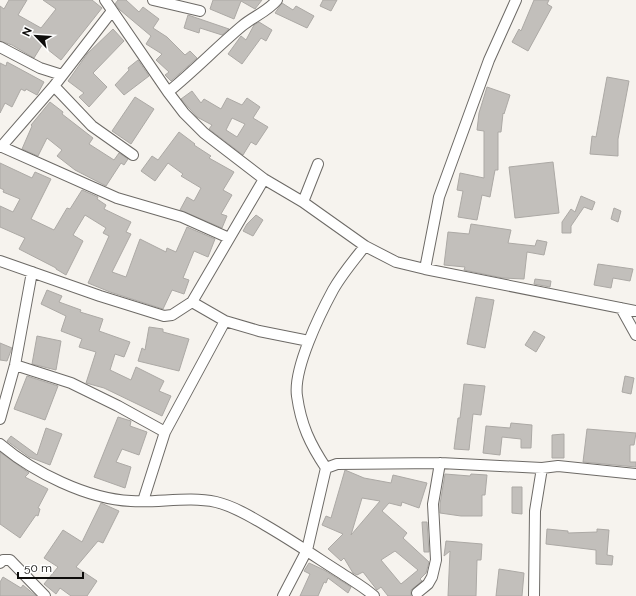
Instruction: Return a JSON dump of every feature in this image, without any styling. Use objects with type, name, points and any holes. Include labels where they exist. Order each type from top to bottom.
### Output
[{"type":"street","points":[[105,0],[168,92],[184,113],[204,133],[264,179],[303,202],[365,246],[396,262],[425,269],[636,311]]},
{"type":"street","points":[[153,0],[200,11]]},
{"type":"street","points":[[168,92],[188,76],[243,25],[261,15],[277,0]]},
{"type":"street","points":[[425,269],[439,197],[489,60],[516,0]]},
{"type":"street","points":[[112,10],[54,86],[1,147],[117,198],[182,217],[229,238]]},
{"type":"street","points":[[0,47],[12,55],[40,68],[62,75]]},
{"type":"street","points":[[54,86],[92,126],[133,154]]},
{"type":"street","points":[[303,202],[318,164]]},
{"type":"street","points":[[0,261],[100,296],[164,316],[172,315],[192,302],[264,179]]},
{"type":"street","points":[[283,596],[307,550],[326,468],[308,439],[297,395],[297,380],[309,342],[333,290],[348,266],[365,246]]},
{"type":"street","points":[[0,419],[15,365],[32,272]]},
{"type":"street","points":[[192,302],[226,322],[309,342]]},
{"type":"street","points":[[621,308],[636,335]]},
{"type":"street","points":[[144,501],[165,432],[226,322]]},
{"type":"street","points":[[15,365],[71,383],[118,406],[165,432]]},
{"type":"street","points":[[0,444],[19,460],[68,485],[108,499],[144,501],[202,501],[228,506],[254,518],[307,550],[374,596]]},
{"type":"street","points":[[326,468],[336,464],[440,463],[542,468],[558,466],[636,474]]},
{"type":"street","points":[[417,593],[428,584],[432,577],[434,566],[433,504],[440,463]]},
{"type":"street","points":[[534,596],[536,511],[542,468]]},
{"type":"street","points":[[0,563],[3,560],[10,560],[45,596]]},
{"type":"building","points":[[9,0],[27,0],[18,15],[41,28],[56,9],[43,0],[92,0],[102,8],[61,60],[42,45],[34,58],[12,45],[0,41],[0,6],[4,9]]},
{"type":"building","points":[[118,0],[126,0],[139,12],[143,7],[159,19],[153,28],[167,37],[185,55],[190,51],[197,58],[171,81],[165,75],[169,72],[156,60],[162,54],[146,44],[151,36],[120,10],[115,4]]},
{"type":"building","points":[[213,0],[262,0],[255,9],[241,1],[234,19],[210,9]]},
{"type":"building","points":[[323,0],[337,0],[331,11],[320,6]]},
{"type":"building","points":[[534,0],[549,0],[547,4],[552,7],[528,51],[512,42],[519,29],[521,31]]},
{"type":"building","points":[[282,3],[293,10],[296,6],[314,16],[307,28],[275,13]]},
{"type":"building","points":[[188,15],[229,29],[222,35],[200,28],[199,33],[184,28]]},
{"type":"building","points":[[259,22],[272,30],[266,41],[261,38],[242,64],[228,54],[241,36],[246,40],[254,25]]},
{"type":"building","points":[[113,29],[124,41],[93,73],[107,87],[89,107],[79,97],[84,93],[68,81],[87,54]]},
{"type":"building","points":[[138,60],[149,76],[124,95],[115,85],[129,70],[128,68]]},
{"type":"building","points":[[7,62],[44,82],[37,95],[26,89],[25,91],[21,89],[12,107],[5,103],[0,113],[0,63],[6,66]]},
{"type":"building","points":[[607,77],[629,81],[618,139],[618,156],[590,154],[592,136],[596,137]]},
{"type":"building","points":[[487,87],[510,95],[504,114],[503,113],[501,132],[498,132],[498,170],[495,170],[490,197],[482,195],[477,220],[458,217],[463,191],[457,190],[460,173],[484,178],[484,131],[477,130],[479,113]]},
{"type":"building","points":[[192,91],[201,103],[204,99],[221,109],[227,98],[242,105],[247,98],[260,107],[253,118],[268,127],[256,145],[251,142],[243,155],[209,129],[212,125],[197,117],[181,99]],"holes":[[[232,118],[245,124],[237,137],[226,130]]]},
{"type":"building","points":[[135,97],[154,109],[131,144],[112,131]]},
{"type":"building","points":[[50,102],[63,112],[62,114],[93,138],[89,144],[114,160],[119,153],[128,159],[124,165],[121,163],[106,186],[75,170],[57,156],[62,150],[47,138],[38,156],[22,149],[32,126],[31,125]]},
{"type":"building","points":[[179,132],[195,144],[194,145],[211,156],[209,158],[234,172],[223,190],[232,195],[221,214],[227,216],[222,228],[180,210],[187,197],[194,201],[201,188],[181,176],[183,174],[168,163],[155,181],[141,171],[152,156],[158,160]]},
{"type":"building","points":[[553,162],[559,213],[515,218],[509,167]]},
{"type":"building","points":[[0,163],[32,178],[35,172],[51,179],[31,219],[54,230],[67,208],[70,209],[82,190],[98,197],[97,199],[106,205],[104,209],[131,222],[126,232],[131,234],[112,272],[126,277],[140,239],[166,252],[167,248],[176,252],[187,227],[215,239],[208,257],[194,251],[183,278],[189,280],[184,294],[172,290],[163,309],[110,292],[88,283],[109,236],[103,233],[106,228],[85,215],[73,235],[83,241],[66,275],[56,268],[19,249],[25,238],[0,227],[0,206],[13,212],[20,199],[3,192],[4,190],[0,188]]},
{"type":"building","points":[[581,196],[595,202],[592,210],[584,207],[571,226],[571,233],[562,233],[562,222],[571,209],[575,212]]},
{"type":"building","points":[[614,208],[621,211],[618,222],[611,219]]},
{"type":"building","points":[[256,215],[263,220],[253,236],[243,231],[247,224]]},
{"type":"building","points":[[471,224],[511,230],[508,243],[535,246],[537,240],[547,242],[544,255],[527,252],[524,279],[503,278],[464,270],[465,267],[444,265],[448,232],[469,234]]},
{"type":"building","points":[[598,264],[633,269],[630,281],[613,278],[611,288],[594,285]]},
{"type":"building","points":[[535,279],[551,281],[550,287],[534,284]]},
{"type":"building","points":[[47,290],[62,296],[59,302],[81,310],[80,312],[103,319],[99,331],[130,342],[124,357],[115,354],[110,370],[131,380],[136,367],[164,381],[159,391],[171,396],[162,416],[104,388],[86,383],[96,352],[79,347],[82,339],[61,331],[66,316],[41,304]]},
{"type":"building","points":[[476,297],[494,300],[485,348],[467,344]]},
{"type":"building","points":[[149,327],[163,329],[163,332],[189,339],[179,371],[138,361],[142,348],[145,350]]},
{"type":"building","points":[[534,331],[545,337],[536,352],[525,345]]},
{"type":"building","points":[[37,336],[61,341],[56,370],[32,364]]},
{"type":"building","points":[[0,343],[12,348],[7,361],[0,360]]},
{"type":"building","points":[[27,376],[58,386],[45,420],[14,409]]},
{"type":"building","points":[[625,376],[634,378],[631,394],[622,392]]},
{"type":"building","points":[[464,384],[485,386],[481,415],[473,414],[469,450],[454,449],[458,418],[460,418]]},
{"type":"building","points":[[118,417],[131,421],[130,426],[147,432],[139,455],[122,449],[116,462],[131,467],[125,488],[94,477]]},
{"type":"building","points":[[511,423],[532,425],[531,448],[521,448],[521,439],[502,437],[500,455],[483,453],[486,426],[510,428]]},
{"type":"building","points":[[46,428],[62,434],[50,465],[29,457],[7,441],[11,436],[37,455]]},
{"type":"building","points":[[587,429],[636,433],[634,445],[630,445],[630,462],[636,462],[636,467],[583,462]]},
{"type":"building","points":[[564,434],[564,458],[552,458],[552,435]]},
{"type":"building","points":[[0,452],[29,473],[25,477],[48,489],[38,508],[40,509],[38,516],[36,515],[20,538],[0,524]]},
{"type":"building","points":[[345,470],[364,478],[391,483],[393,475],[427,483],[419,508],[402,502],[401,506],[389,503],[382,511],[407,533],[403,538],[429,562],[426,573],[420,579],[422,581],[411,590],[411,596],[388,596],[381,587],[377,590],[363,572],[357,575],[353,573],[344,558],[341,561],[328,549],[343,534],[322,525],[326,516],[331,518]],"holes":[[[362,498],[380,501],[351,535]],[[395,551],[418,570],[401,584],[381,560]]]},
{"type":"building","points":[[445,474],[470,476],[471,474],[487,475],[485,495],[482,495],[482,516],[461,516],[440,513]]},
{"type":"building","points":[[512,487],[522,487],[522,514],[512,513]]},
{"type":"building","points":[[101,503],[119,511],[103,543],[98,541],[76,567],[97,581],[87,596],[71,596],[60,588],[56,594],[44,584],[58,567],[44,558],[63,530],[82,542]]},
{"type":"building","points":[[422,522],[427,522],[429,552],[424,552]]},
{"type":"building","points":[[547,529],[568,531],[568,533],[597,532],[597,529],[609,530],[607,555],[613,556],[612,565],[596,564],[596,550],[546,544]]},
{"type":"building","points":[[446,541],[482,544],[481,560],[477,560],[476,596],[448,596],[450,551],[444,556]]},
{"type":"building","points":[[309,563],[324,570],[351,587],[348,593],[328,578],[326,583],[324,582],[318,596],[300,596],[310,574],[304,571]]},
{"type":"building","points":[[499,569],[524,573],[522,596],[496,596]]},
{"type":"building","points":[[3,577],[21,588],[23,585],[36,596],[0,596],[0,582]]}]
